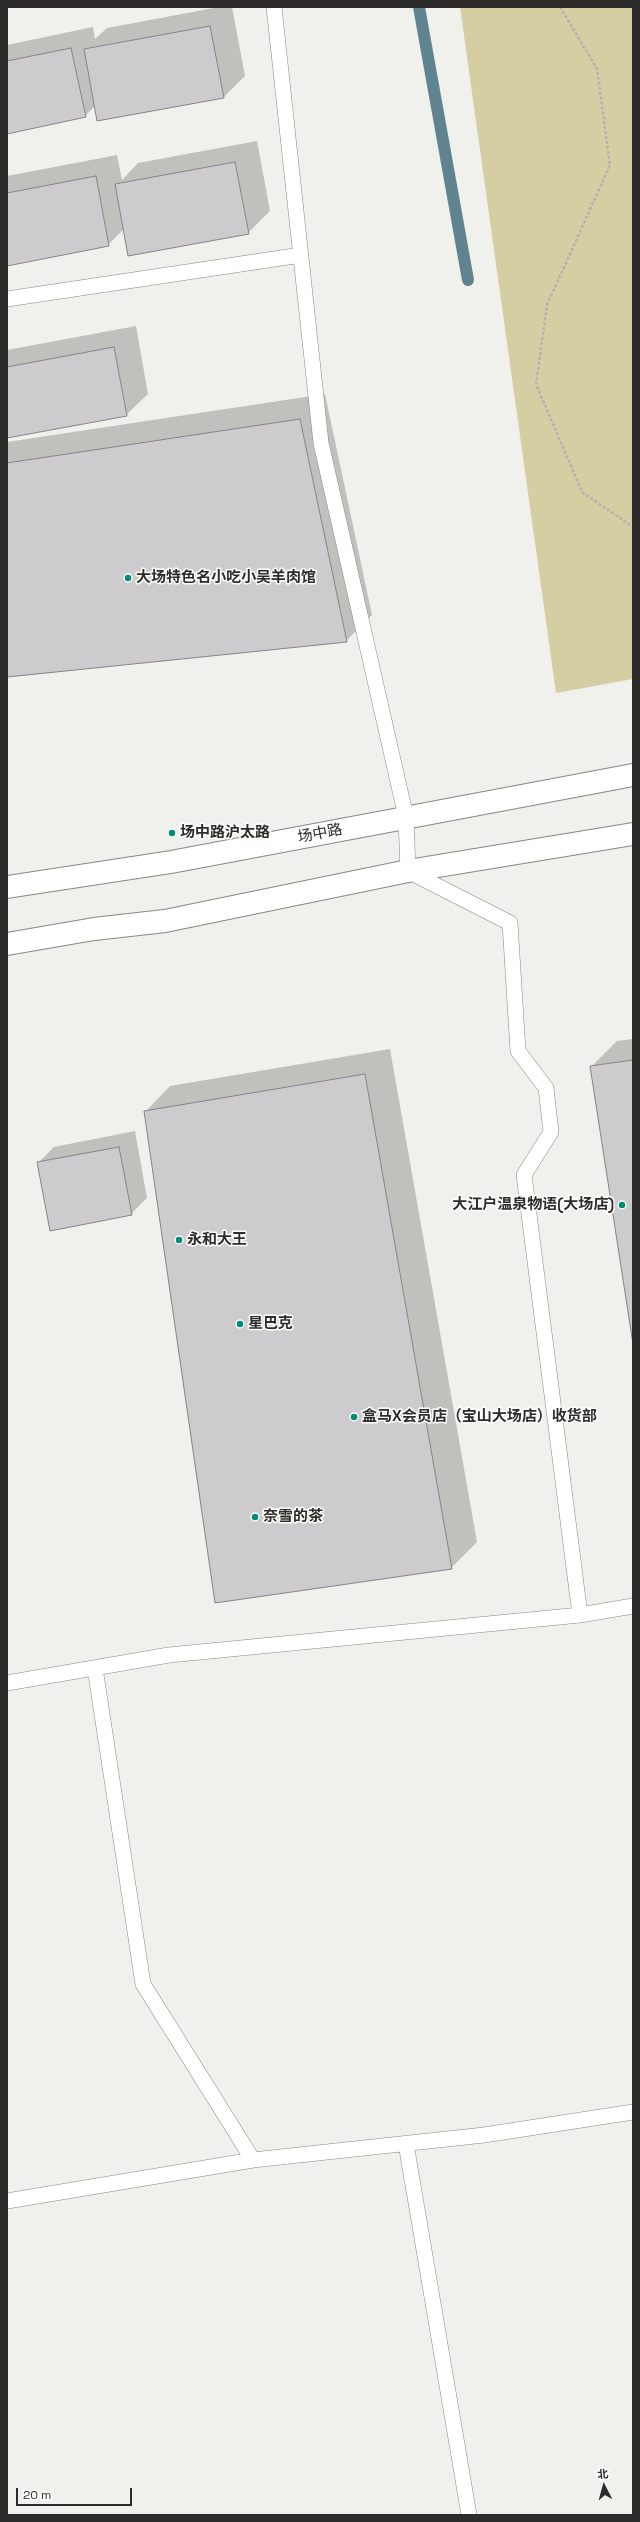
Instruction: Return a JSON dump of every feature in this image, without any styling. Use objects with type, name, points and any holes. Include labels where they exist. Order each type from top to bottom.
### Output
[{"type":"main road","name":"场中路","points":[[7,887],[171,862],[633,775]]},
{"type":"main road","points":[[7,944],[94,929],[164,921],[408,871],[633,834]]},
{"type":"lane","points":[[274,7],[320,443],[406,817],[408,871],[510,923],[518,1051],[546,1088],[551,1132],[524,1175],[580,1615]]},
{"type":"lane","points":[[7,299],[301,255]]},
{"type":"lane","points":[[7,1683],[169,1655],[580,1615],[633,1606]]},
{"type":"lane","points":[[95,1668],[143,1984],[253,2160]]},
{"type":"lane","points":[[7,2201],[253,2160],[484,2135],[633,2112]]},
{"type":"lane","points":[[406,2144],[469,2515]]},
{"type":"path","points":[[560,7],[598,69],[610,165],[547,305],[536,384],[582,492],[633,527]]},
{"type":"shaded area","points":[[460,7],[633,7],[633,679],[556,693]]},
{"type":"building","points":[[210,26],[224,98],[97,121],[84,49]]},
{"type":"building","points":[[71,48],[86,117],[7,134],[7,61]]},
{"type":"building","points":[[235,162],[249,234],[128,256],[115,184]]},
{"type":"building","points":[[96,176],[109,246],[7,266],[7,193]]},
{"type":"building","points":[[114,347],[127,416],[7,438],[7,367]]},
{"type":"building","points":[[300,419],[347,642],[7,677],[7,463]]},
{"type":"building","name":"大江户温泉物语(大场店)","points":[[633,1060],[633,1344],[590,1066]]},
{"type":"building","points":[[365,1074],[452,1569],[215,1603],[144,1111]]},
{"type":"building","points":[[119,1147],[132,1215],[50,1231],[37,1162]]},
{"type":"waterway","points":[[419,7],[468,280]]},
{"type":"place","name":"大场特色名小吃小吴羊肉馆","points":[[128,578]]},
{"type":"place","name":"场中路沪太路","points":[[172,833]]},
{"type":"place","name":"大江户温泉物语(大场店)","points":[[622,1205]]},
{"type":"place","name":"永和大王","points":[[179,1240]]},
{"type":"place","name":"星巴克","points":[[240,1324]]},
{"type":"place","name":"盒马X会员店（宝山大场店）收货部","points":[[354,1417]]},
{"type":"place","name":"奈雪的茶","points":[[255,1517]]}]
